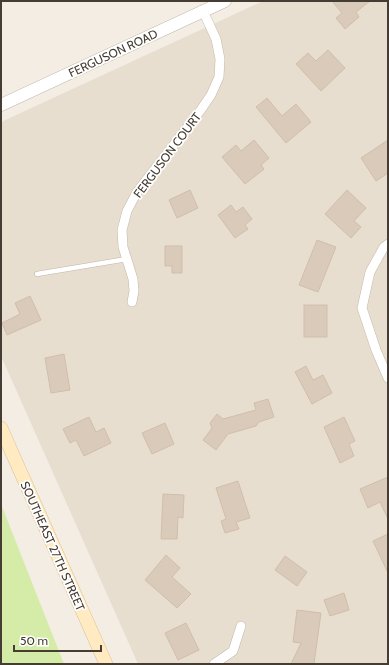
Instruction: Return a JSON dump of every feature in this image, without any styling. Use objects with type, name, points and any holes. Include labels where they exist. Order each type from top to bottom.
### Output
[{"type":"main road","name":"SOUTHEAST 27TH STREET","points":[[1,428],[106,664]]},
{"type":"street","name":"FERGUSON ROAD","points":[[1,105],[225,1]]},
{"type":"street","name":"FERGUSON COURT","points":[[132,302],[134,291],[133,279],[123,247],[122,230],[127,211],[137,192],[211,95],[219,77],[220,59],[216,39],[203,11]]},
{"type":"street","points":[[388,244],[384,247],[370,272],[362,308],[376,350],[388,378]]},
{"type":"street","points":[[214,664],[233,651],[241,626]]},
{"type":"lane","points":[[37,274],[127,259]]},
{"type":"shaded area","points":[[263,1],[388,1],[388,664],[138,664],[1,356],[1,122]]},
{"type":"green space","points":[[1,504],[64,664],[1,664]]},
{"type":"building","points":[[332,1],[370,1],[356,12],[359,17],[345,29],[336,18],[342,13]]},
{"type":"building","points":[[328,50],[345,68],[321,91],[296,64],[308,53],[316,61]]},
{"type":"building","points":[[267,98],[282,116],[296,104],[311,122],[286,143],[256,107]]},
{"type":"building","points":[[254,140],[269,158],[261,165],[264,169],[245,184],[222,157],[236,145],[241,151]]},
{"type":"building","points":[[388,140],[388,173],[376,181],[361,158]]},
{"type":"building","points":[[190,190],[198,208],[177,218],[169,200]]},
{"type":"building","points":[[347,190],[366,208],[354,221],[361,227],[351,238],[325,214]]},
{"type":"building","points":[[231,205],[236,212],[243,207],[252,219],[245,225],[248,229],[235,238],[218,215]]},
{"type":"building","points":[[317,240],[336,247],[318,292],[299,285]]},
{"type":"building","points":[[165,246],[182,246],[182,273],[172,273],[172,266],[165,266]]},
{"type":"building","points":[[30,296],[41,320],[7,335],[2,323],[20,314],[15,303]]},
{"type":"building","points":[[304,305],[327,305],[327,337],[304,337]]},
{"type":"building","points":[[64,354],[70,390],[51,393],[45,358]]},
{"type":"building","points":[[306,366],[313,380],[323,375],[332,393],[312,404],[295,372]]},
{"type":"building","points":[[268,399],[274,417],[259,422],[256,426],[228,434],[216,450],[203,440],[212,428],[210,423],[217,414],[223,419],[256,410],[254,403]]},
{"type":"building","points":[[89,417],[96,432],[104,428],[111,443],[84,456],[76,440],[70,443],[63,429]]},
{"type":"building","points":[[344,417],[355,441],[349,444],[354,456],[340,463],[324,427]]},
{"type":"building","points":[[165,423],[174,444],[152,454],[142,433]]},
{"type":"building","points":[[388,477],[388,519],[380,502],[368,508],[360,489]]},
{"type":"building","points":[[238,481],[250,518],[236,522],[239,529],[225,533],[221,521],[226,519],[216,488]]},
{"type":"building","points":[[163,494],[184,495],[183,518],[178,517],[177,539],[161,539]]},
{"type":"building","points":[[388,534],[388,573],[373,541]]},
{"type":"building","points":[[166,555],[180,568],[172,577],[191,594],[177,608],[145,580]]},
{"type":"building","points":[[285,556],[307,572],[297,586],[275,570]]},
{"type":"building","points":[[344,593],[349,610],[330,616],[324,600]]},
{"type":"building","points":[[297,610],[321,613],[314,664],[291,664],[301,643],[293,642]]},
{"type":"building","points":[[186,623],[199,650],[178,660],[165,633]]}]
